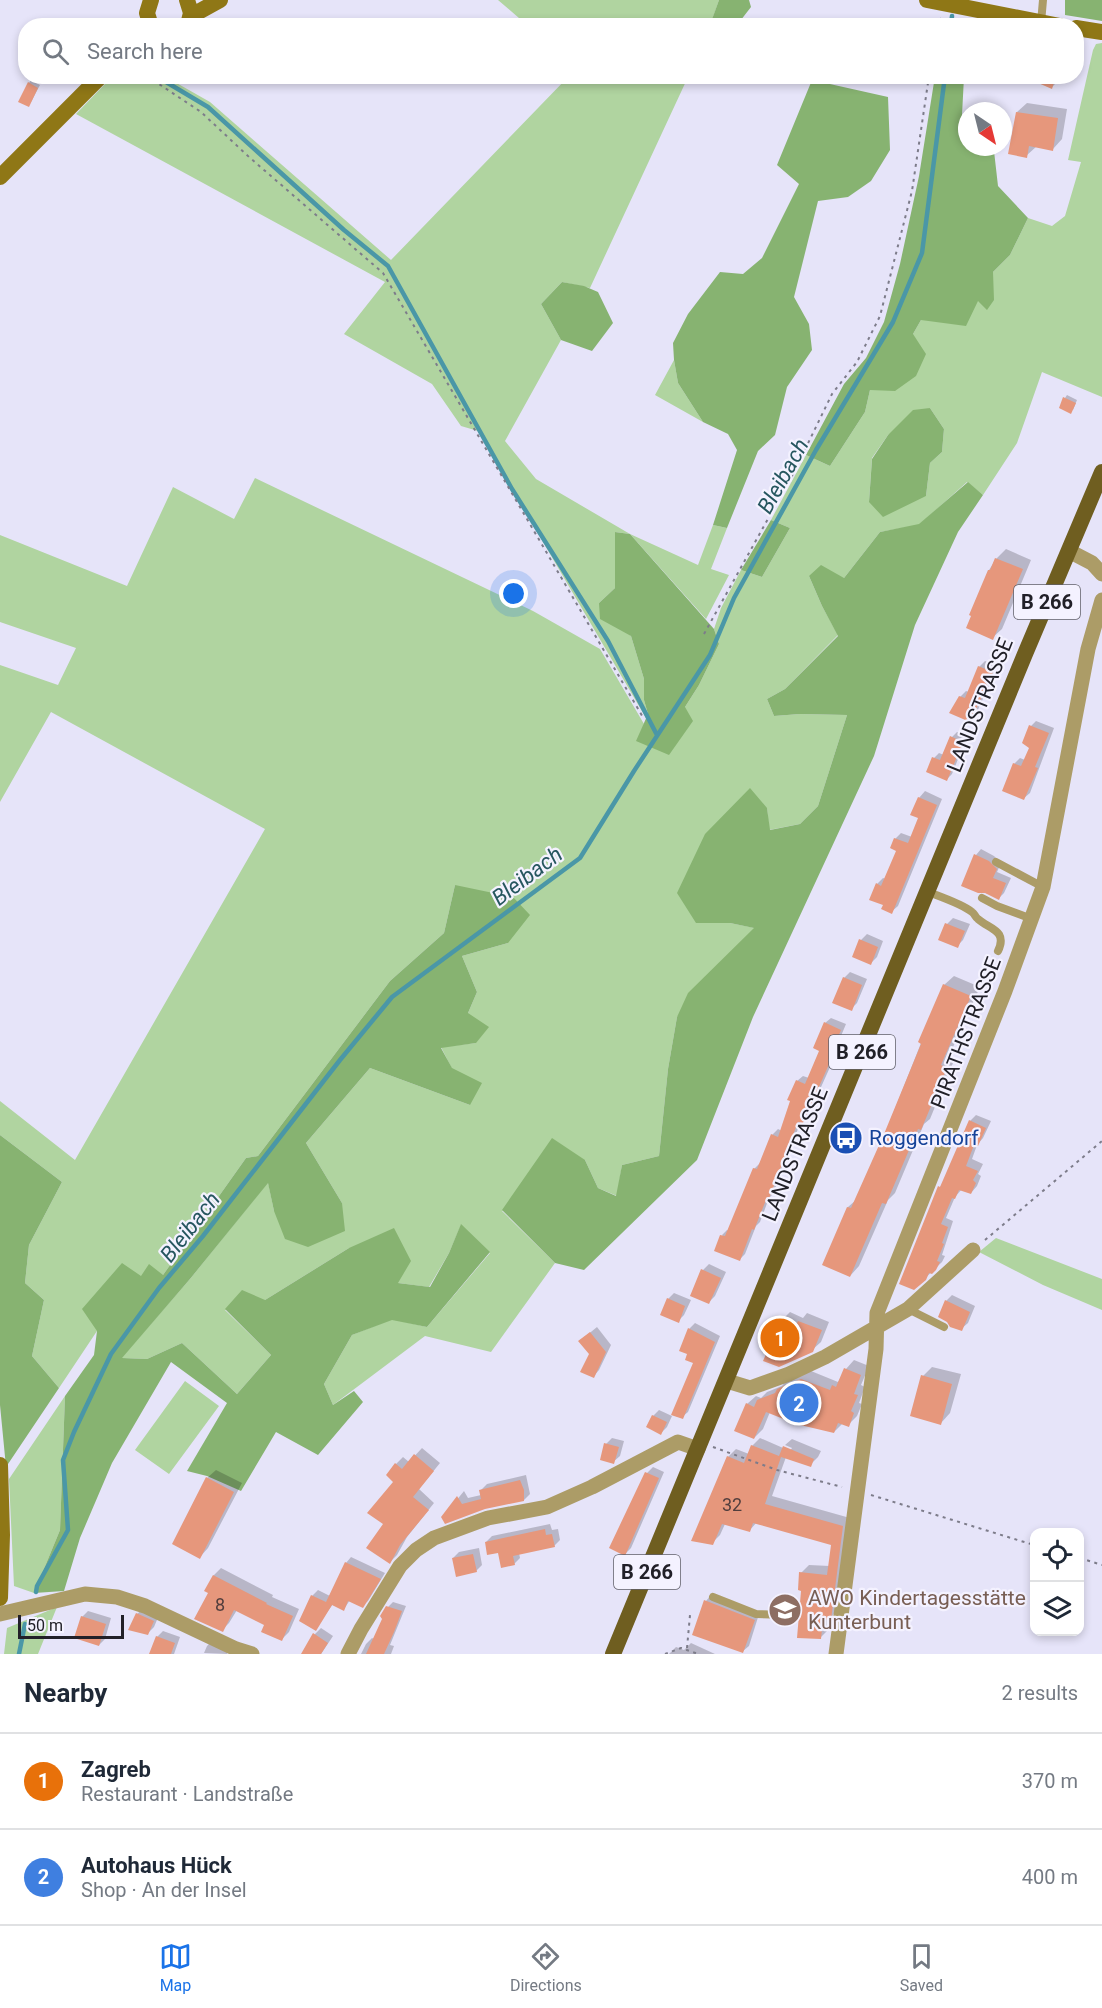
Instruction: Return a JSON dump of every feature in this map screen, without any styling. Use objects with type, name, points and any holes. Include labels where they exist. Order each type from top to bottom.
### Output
[{"type":"main road","points":[[188,14],[220,0]]},
{"type":"main road","points":[[927,0],[1016,18]]},
{"type":"main road","points":[[1084,29],[1102,32]]},
{"type":"main road","points":[[0,177],[93,84]]},
{"type":"main road","name":"LANDSTRASSE","points":[[613,1654],[705,1448],[727,1381],[1102,472]]},
{"type":"main road","points":[[0,1465],[2,1535],[0,1598]]},
{"type":"street","points":[[1069,551],[1092,563],[1102,574]]},
{"type":"street","name":"PIRATHSTRASSE","points":[[836,1654],[876,1349],[877,1313],[961,1104],[1043,887],[1089,649],[1102,600]]},
{"type":"street","points":[[727,1381],[750,1388],[789,1374],[825,1357],[908,1310],[973,1250]]},
{"type":"street","points":[[348,1654],[400,1566],[434,1538],[488,1518],[547,1507],[592,1487],[678,1442],[705,1448]]},
{"type":"street","points":[[0,1614],[85,1594],[117,1598],[145,1606],[235,1652],[252,1654]]},
{"type":"lane","points":[[1042,18],[1044,0]]},
{"type":"lane","points":[[996,862],[1043,887]]},
{"type":"lane","points":[[928,892],[974,912],[980,921],[993,927],[999,936],[998,951]]},
{"type":"lane","points":[[982,898],[1032,919]]},
{"type":"lane","points":[[908,1310],[944,1327]]},
{"type":"lane","points":[[713,1598],[756,1614],[788,1615]]},
{"type":"path","points":[[159,84],[201,112],[249,157],[383,273],[644,719]]},
{"type":"path","points":[[704,634],[794,472],[832,394],[857,362],[880,316],[912,191],[928,84]]},
{"type":"path","points":[[973,1250],[1102,1142]]},
{"type":"path","points":[[705,1448],[858,1491],[1030,1543]]},
{"type":"path","points":[[1084,1559],[1102,1565]]},
{"type":"path","points":[[687,1648],[690,1615]]},
{"type":"path","points":[[665,1654],[681,1648],[687,1648],[698,1654]]},
{"type":"green space","points":[[498,0],[719,0],[713,18],[519,18]]},
{"type":"green space","points":[[719,0],[749,0],[751,7],[742,18],[713,18]]},
{"type":"green space","points":[[1065,0],[1102,0],[1102,21],[1065,15]]},
{"type":"green space","points":[[1102,43],[1102,397],[1042,372],[1017,443],[983,495],[967,482],[919,525],[880,532],[844,578],[809,576],[838,635],[785,689],[767,699],[774,716],[847,715],[818,806],[800,824],[769,830],[767,808],[696,923],[730,923],[755,928],[677,1017],[668,1069],[659,1156],[622,1165],[617,1196],[598,1188],[585,1160],[502,1211],[555,1263],[491,1352],[425,1336],[333,1405],[324,1384],[352,1335],[392,1319],[427,1327],[490,1253],[461,1225],[449,1253],[429,1287],[398,1283],[349,1248],[265,1300],[225,1310],[271,1355],[237,1394],[182,1343],[147,1359],[121,1358],[190,1279],[268,1182],[274,1211],[342,1203],[306,1143],[370,1068],[470,1105],[441,1047],[476,1043],[468,1013],[477,992],[462,956],[508,943],[455,885],[444,933],[390,981],[258,1156],[246,1158],[163,1275],[142,1276],[97,1331],[59,1388],[32,1356],[44,1300],[25,1283],[29,1245],[62,1182],[0,1135],[0,1101],[75,1160],[265,829],[51,712],[0,802],[0,665],[58,685],[76,648],[0,622],[0,535],[127,586],[173,487],[234,519],[255,478],[533,611],[600,649],[644,724],[637,741],[685,707],[699,685],[719,644],[714,629],[721,608],[741,570],[762,577],[790,528],[771,520],[806,455],[830,466],[865,412],[870,390],[921,320],[978,300],[993,272],[1010,255],[1028,218],[1052,226],[1065,216],[1081,162],[1068,160],[1096,44]],"holes":[[[930,408],[944,429],[942,452],[930,463],[926,496],[869,502],[872,458],[888,435]]]},
{"type":"green space","points":[[105,84],[178,84],[210,102],[391,260],[561,84],[685,84],[590,288],[562,282],[541,304],[561,340],[505,441],[536,479],[630,534],[615,532],[615,588],[599,603],[631,636],[644,679],[644,700],[648,714],[646,718],[478,431],[461,426],[432,384],[344,334],[385,282],[76,114]]},
{"type":"green space","points":[[810,84],[830,84],[888,97],[890,150],[871,181],[848,197],[818,201],[794,297],[809,324],[812,350],[787,387],[775,435],[758,451],[727,528],[713,525],[737,450],[728,434],[703,422],[678,383],[673,343],[688,314],[720,272],[743,274],[762,258],[799,184],[777,165]]},
{"type":"green space","points":[[934,84],[964,84],[963,102],[958,102],[958,156],[995,156],[998,186],[1028,218],[1010,255],[993,272],[994,300],[987,310],[978,301],[966,326],[921,320],[913,334],[926,354],[916,376],[895,391],[870,390],[865,412],[830,466],[806,455],[844,384],[866,358],[884,322],[900,264],[919,176]]},
{"type":"green space","points":[[562,282],[584,286],[598,292],[613,323],[592,351],[561,340],[541,304]]},
{"type":"green space","points":[[674,360],[678,383],[703,422],[655,395]]},
{"type":"green space","points":[[930,408],[944,429],[942,452],[930,463],[926,496],[883,517],[869,502],[872,459],[888,435],[913,410]]},
{"type":"green space","points":[[968,482],[983,495],[958,532],[915,625],[874,756],[753,1017],[697,1160],[584,1270],[555,1263],[502,1210],[552,1138],[585,1160],[598,1188],[616,1196],[622,1165],[659,1156],[668,1069],[677,1017],[688,993],[754,928],[730,923],[696,923],[677,893],[705,834],[750,788],[767,808],[770,830],[800,824],[818,806],[847,715],[774,716],[767,699],[785,689],[838,636],[809,576],[821,565],[844,578],[880,532],[919,524]]},
{"type":"green space","points":[[771,520],[790,528],[762,577],[741,570]]},
{"type":"green space","points":[[713,525],[727,528],[711,569],[729,575],[706,619],[630,534],[698,565]]},
{"type":"green space","points":[[615,532],[630,534],[714,629],[719,644],[699,685],[685,707],[693,721],[669,755],[636,741],[648,714],[644,700],[644,679],[631,636],[600,619],[599,603],[615,588]]},
{"type":"green space","points":[[455,885],[513,897],[530,915],[508,943],[462,956],[477,992],[468,1013],[489,1027],[476,1043],[441,1048],[452,1068],[482,1083],[470,1105],[370,1068],[306,1143],[342,1203],[345,1231],[308,1247],[285,1239],[274,1211],[268,1183],[122,1358],[147,1359],[182,1343],[237,1394],[271,1355],[225,1309],[242,1290],[265,1300],[349,1248],[394,1228],[411,1261],[398,1283],[430,1287],[449,1253],[461,1224],[490,1252],[427,1327],[392,1320],[352,1335],[324,1384],[333,1405],[354,1391],[363,1402],[318,1455],[276,1432],[241,1491],[207,1476],[187,1471],[227,1403],[171,1362],[112,1463],[80,1538],[64,1591],[34,1593],[60,1530],[65,1396],[94,1355],[97,1331],[82,1309],[122,1263],[141,1276],[149,1264],[163,1275],[246,1158],[258,1156],[390,981],[444,933]]},
{"type":"green space","points":[[0,1135],[62,1182],[29,1245],[25,1283],[44,1300],[32,1356],[59,1388],[6,1467],[0,1405]]},
{"type":"green space","points":[[996,1238],[1102,1279],[1102,1310],[1043,1285],[979,1252]]},
{"type":"green space","points":[[185,1381],[219,1406],[169,1474],[135,1450]]},
{"type":"green space","points":[[65,1396],[60,1530],[34,1593],[14,1586],[9,1479]]},
{"type":"green space","points":[[57,1607],[38,1654],[4,1654],[7,1628]]},
{"type":"building","points":[[27,84],[38,88],[29,107],[18,102]]},
{"type":"building","points":[[1040,84],[1054,84],[1052,89]]},
{"type":"building","points":[[1016,112],[1058,118],[1053,151],[1029,146],[1027,158],[1012,155],[1012,133]]},
{"type":"building","points":[[1063,397],[1076,403],[1071,414],[1059,408]]},
{"type":"building","points":[[995,558],[1023,569],[993,640],[966,628],[971,616],[969,615]]},
{"type":"building","points":[[978,666],[993,672],[970,722],[949,713],[959,696],[965,698]]},
{"type":"building","points":[[1029,725],[1049,733],[1035,767],[1038,768],[1024,800],[1002,791],[1013,763],[1021,766],[1029,748],[1022,743]]},
{"type":"building","points":[[950,736],[963,742],[947,781],[926,772],[932,757],[940,760]]},
{"type":"building","points":[[918,797],[937,805],[892,914],[881,909],[883,905],[869,900],[876,883],[881,886],[896,851],[890,848],[894,838],[908,843],[918,818],[910,815]]},
{"type":"building","points":[[974,854],[989,861],[997,869],[993,878],[1006,883],[999,900],[961,886]]},
{"type":"building","points":[[945,923],[965,931],[958,948],[938,940]]},
{"type":"building","points":[[859,939],[878,947],[871,965],[852,957]]},
{"type":"building","points":[[843,977],[862,985],[852,1011],[832,1003]]},
{"type":"building","points":[[943,984],[971,996],[941,1065],[947,1068],[921,1130],[918,1129],[886,1204],[882,1203],[850,1277],[822,1265],[847,1207],[851,1208],[884,1134],[921,1044],[918,1042]]},
{"type":"building","points":[[824,1022],[841,1030],[828,1061],[830,1062],[803,1123],[798,1122],[768,1201],[766,1200],[754,1230],[752,1229],[740,1261],[714,1251],[720,1235],[725,1236],[753,1168],[757,1169],[771,1134],[778,1137],[790,1101],[787,1100],[796,1080],[805,1084],[819,1051],[813,1048]]},
{"type":"building","points":[[969,1120],[986,1128],[978,1146],[974,1145],[966,1166],[978,1171],[973,1180],[976,1183],[971,1194],[959,1190],[955,1199],[952,1198],[941,1224],[948,1227],[937,1261],[940,1262],[936,1270],[932,1274],[929,1273],[926,1280],[914,1290],[899,1284],[938,1186],[940,1187]]},
{"type":"building","points":[[701,1269],[721,1278],[709,1304],[690,1296]]},
{"type":"building","points":[[667,1298],[685,1306],[679,1323],[660,1315]]},
{"type":"building","points":[[945,1300],[970,1312],[962,1331],[950,1327],[947,1322],[938,1317]]},
{"type":"building","points":[[781,1320],[796,1326],[798,1321],[822,1330],[813,1352],[779,1367],[763,1361]]},
{"type":"building","points":[[688,1328],[715,1342],[683,1419],[671,1415],[693,1363],[685,1360],[687,1354],[679,1351]]},
{"type":"building","points":[[590,1332],[606,1352],[594,1378],[580,1372],[589,1354],[578,1341]]},
{"type":"building","points":[[844,1368],[861,1375],[854,1394],[858,1395],[851,1411],[854,1413],[849,1427],[838,1423],[834,1433],[796,1424],[766,1412],[754,1439],[734,1431],[746,1403],[754,1407],[757,1400],[801,1379],[830,1390],[832,1385],[836,1387]]},
{"type":"building","points":[[921,1375],[952,1384],[941,1425],[910,1416]]},
{"type":"building","points":[[652,1415],[667,1422],[661,1435],[646,1427]]},
{"type":"building","points":[[604,1443],[619,1447],[614,1464],[600,1460]]},
{"type":"building","points":[[751,1445],[779,1456],[783,1446],[814,1459],[811,1467],[781,1457],[765,1504],[843,1526],[831,1620],[823,1619],[821,1639],[797,1638],[801,1591],[798,1590],[799,1572],[827,1575],[831,1545],[753,1523],[750,1532],[722,1524],[713,1545],[691,1541],[727,1456],[744,1463]]},
{"type":"building","points":[[414,1454],[434,1471],[413,1497],[429,1510],[400,1545],[390,1564],[366,1548],[383,1524],[367,1513],[393,1482],[386,1475],[395,1463],[402,1469]]},
{"type":"building","points":[[645,1472],[659,1478],[625,1556],[609,1548]]},
{"type":"building","points":[[206,1477],[234,1492],[200,1559],[172,1544]]},
{"type":"building","points":[[520,1480],[524,1490],[524,1501],[485,1509],[445,1524],[441,1517],[457,1496],[462,1504],[481,1499],[479,1490]]},
{"type":"building","points":[[545,1529],[546,1535],[552,1534],[555,1547],[513,1556],[515,1565],[501,1568],[498,1553],[487,1555],[485,1542]]},
{"type":"building","points":[[473,1554],[477,1572],[456,1577],[452,1558]]},
{"type":"building","points":[[345,1562],[381,1579],[363,1608],[348,1601],[344,1611],[332,1605],[316,1631],[299,1621],[311,1595],[326,1602]]},
{"type":"building","points":[[213,1575],[293,1616],[282,1641],[261,1632],[264,1625],[234,1610],[223,1632],[194,1619],[208,1593],[204,1591]]},
{"type":"building","points":[[704,1600],[755,1620],[743,1653],[692,1635]]},
{"type":"building","points":[[386,1606],[402,1611],[394,1632],[384,1654],[366,1654],[382,1619],[380,1616]]},
{"type":"building","points":[[136,1613],[154,1621],[148,1635],[128,1630]]},
{"type":"building","points":[[81,1616],[106,1624],[99,1646],[74,1638]]},
{"type":"building","points":[[313,1633],[328,1643],[321,1654],[301,1654]]},
{"type":"building","points":[[156,1636],[175,1643],[171,1654],[149,1654]]},
{"type":"waterway","points":[[169,84],[208,107],[344,230],[388,266],[512,489],[608,641],[657,735]]},
{"type":"waterway","name":"Bleibach","points":[[36,1592],[37,1586],[68,1530],[63,1460],[111,1354],[159,1288],[203,1236],[392,997],[580,858],[710,655],[734,598],[816,450],[893,322],[922,253],[944,84]]},
{"type":"waterway","name":"Bleibach","points":[[19,1654],[25,1624]]},
{"type":"place","name":"Roggendorf","points":[[846,1138]]},
{"type":"place","name":"Zagreb","points":[[780,1338]]},
{"type":"place","name":"Autohaus Hück","points":[[799,1403]]},
{"type":"place","name":"AWO Kindertagesstätte Kunterbunt","points":[[785,1610]]}]
